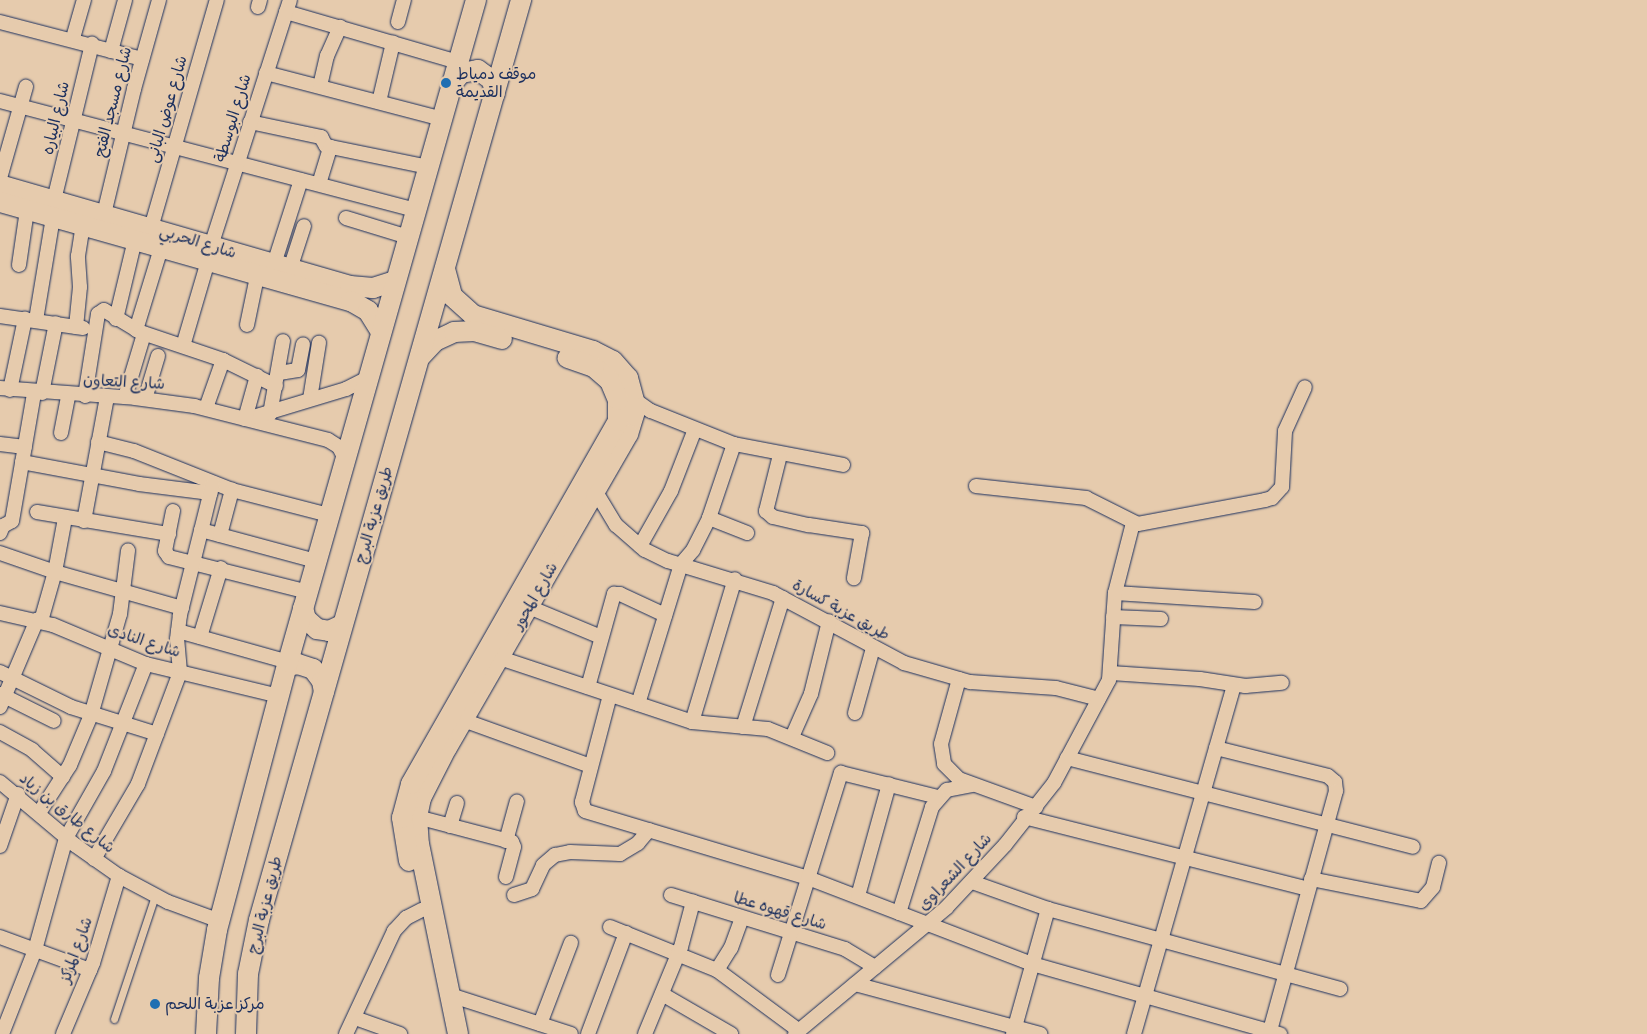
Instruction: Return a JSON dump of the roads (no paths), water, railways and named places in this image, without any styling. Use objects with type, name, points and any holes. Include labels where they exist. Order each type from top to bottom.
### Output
[{"type":"street","points":[[73,38],[84,0]]},
{"type":"street","points":[[111,51],[125,0]]},
{"type":"street","name":"شارع مسجد الفتح","points":[[104,214],[142,58],[159,0]]},
{"type":"street","name":"شارع عوض البانى","points":[[151,228],[217,0]]},
{"type":"street","points":[[398,22],[404,0]]},
{"type":"street","name":"طريق عزبة البرج","points":[[246,1034],[247,987],[256,933],[521,0]]},
{"type":"street","points":[[203,1028],[210,969],[220,921],[287,664],[452,84],[472,1]]},
{"type":"street","points":[[288,6],[340,27],[458,62]]},
{"type":"street","name":"شارع البوسطة","points":[[183,346],[209,254],[288,6]]},
{"type":"street","points":[[0,22],[73,38],[111,51],[142,58]]},
{"type":"street","points":[[320,86],[327,56],[340,27]]},
{"type":"street","points":[[379,102],[393,43]]},
{"type":"street","name":"شارع البياره","points":[[5,389],[30,320],[92,44]]},
{"type":"street","points":[[452,84],[464,71],[478,70],[492,80],[495,94]]},
{"type":"street","points":[[266,73],[442,119]]},
{"type":"street","points":[[0,178],[26,87]]},
{"type":"street","points":[[0,101],[416,210]]},
{"type":"street","points":[[250,122],[321,137],[324,144],[330,146],[428,167]]},
{"type":"street","points":[[319,184],[330,146]]},
{"type":"street","points":[[247,325],[301,180]]},
{"type":"street","name":"شارع الحربي","points":[[0,185],[54,209],[83,226],[161,248],[209,254],[359,288],[378,287],[395,281]]},
{"type":"street","name":"شارع الحربي","points":[[0,202],[27,210],[54,209],[104,214],[151,228],[209,254]]},
{"type":"street","points":[[19,265],[27,210]]},
{"type":"street","points":[[346,218],[408,237]]},
{"type":"street","points":[[76,327],[80,283],[78,256],[83,226]]},
{"type":"street","points":[[270,267],[304,226]]},
{"type":"street","points":[[116,318],[135,240]]},
{"type":"street","points":[[125,398],[161,248]]},
{"type":"street","name":"شارع الحربي","points":[[270,267],[356,303],[372,315],[381,332]]},
{"type":"street","name":"شارع المحور","points":[[445,269],[452,296],[476,324],[594,367],[614,387],[619,414],[613,434],[441,744],[417,817],[419,844],[458,1034]]},
{"type":"street","points":[[85,396],[100,311],[106,311],[140,332],[223,360],[257,376],[277,380],[298,370],[304,344]]},
{"type":"street","points":[[0,316],[56,322],[95,332]]},
{"type":"street","points":[[0,533],[6,520],[22,462],[56,322]]},
{"type":"street","name":"شارع المحور","points":[[419,360],[431,344],[444,335],[476,324],[607,357],[628,378],[635,400],[631,428],[464,720],[441,744],[411,784],[402,818],[405,847],[422,910],[447,1034]]},
{"type":"street","points":[[270,414],[283,341]]},
{"type":"street","points":[[310,399],[319,343]]},
{"type":"street","points":[[145,399],[158,356]]},
{"type":"street","points":[[206,408],[223,360]]},
{"type":"street","points":[[244,419],[257,376]]},
{"type":"street","name":"شارع التعاون","points":[[244,419],[270,414],[310,399],[352,387],[368,378]]},
{"type":"street","points":[[976,486],[1086,498],[1133,523],[1143,524],[1181,514],[1231,508],[1272,498],[1282,486],[1287,424],[1305,387]]},
{"type":"street","name":"شارع التعاون","points":[[5,389],[68,396],[145,399],[206,408],[328,440],[339,447],[345,459]]},
{"type":"street","points":[[62,432],[68,396]]},
{"type":"street","points":[[84,521],[106,397]]},
{"type":"street","points":[[635,400],[646,408],[734,444],[780,455],[843,465]]},
{"type":"street","points":[[640,546],[671,491],[695,429]]},
{"type":"street","points":[[98,442],[134,452],[212,488]]},
{"type":"street","points":[[0,444],[25,447]]},
{"type":"street","points":[[638,704],[681,564],[693,550],[709,518],[734,444]]},
{"type":"street","points":[[780,455],[766,511],[768,515],[800,523],[862,533],[854,578]]},
{"type":"street","points":[[22,462],[146,485],[232,490],[329,515]]},
{"type":"street","points":[[94,859],[132,797],[180,672],[178,631],[182,608],[212,488]]},
{"type":"street","points":[[220,535],[232,490]]},
{"type":"street","name":"طريق عزبة كسارة","points":[[596,492],[616,525],[640,546],[681,564],[735,579],[783,598],[828,621],[873,648],[915,667],[960,680],[1061,689],[1099,699]]},
{"type":"street","points":[[173,511],[166,554],[221,568],[305,600]]},
{"type":"street","points":[[37,512],[169,534]]},
{"type":"street","points":[[54,721],[1,699],[6,675],[39,621],[55,572],[65,518]]},
{"type":"street","points":[[709,518],[747,533]]},
{"type":"street","points":[[1133,523],[1115,593],[1111,673],[1200,679],[1234,685],[1282,683]]},
{"type":"street","points":[[201,530],[316,562]]},
{"type":"street","points":[[39,813],[63,777],[91,715],[110,650],[124,592],[128,551]]},
{"type":"street","points":[[0,553],[55,572],[182,608]]},
{"type":"street","points":[[200,637],[221,568]]},
{"type":"street","points":[[692,722],[735,579]]},
{"type":"street","points":[[588,688],[601,638],[616,593],[665,615]]},
{"type":"street","points":[[1115,593],[1255,602]]},
{"type":"street","points":[[743,726],[783,598]]},
{"type":"street","points":[[305,600],[308,622],[317,629],[329,631],[342,625]]},
{"type":"street","points":[[529,607],[601,638]]},
{"type":"street","name":"شارع النادى","points":[[0,613],[39,621],[146,664],[279,696]]},
{"type":"street","points":[[1113,617],[1161,620]]},
{"type":"street","points":[[792,737],[811,694],[828,621]]},
{"type":"street","points":[[178,631],[287,664],[298,664],[312,669],[322,681],[324,692]]},
{"type":"street","points":[[855,712],[873,648]]},
{"type":"street","points":[[500,658],[692,722],[768,728],[827,753]]},
{"type":"street","points":[[2,1034],[34,950],[66,838],[96,788],[124,724],[146,664]]},
{"type":"street","name":"شارع الشعراوى","points":[[796,1032],[875,967],[929,926],[1013,836],[1024,817],[1036,806],[1067,758],[1111,673]]},
{"type":"street","points":[[6,675],[91,715],[157,734]]},
{"type":"street","points":[[960,680],[943,736],[941,757],[953,775],[972,785],[1036,806]]},
{"type":"street","points":[[1134,1034],[1234,685]]},
{"type":"street","points":[[610,695],[581,804],[583,810],[808,878],[1032,964],[1273,1033],[1286,972],[1336,791],[1335,782],[1328,776],[1216,748]]},
{"type":"street","points":[[464,720],[591,766]]},
{"type":"street","points":[[0,732],[32,750],[63,777]]},
{"type":"street","points":[[1067,758],[1413,848]]},
{"type":"street","points":[[778,975],[841,773],[938,797]]},
{"type":"street","name":"شارع طارق بن زياد","points":[[0,782],[18,794],[66,838],[119,876],[155,896],[220,921]]},
{"type":"street","points":[[858,896],[889,784]]},
{"type":"street","points":[[899,913],[929,812],[938,797],[957,786],[972,785]]},
{"type":"street","points":[[0,846],[18,794]]},
{"type":"street","points":[[506,840],[517,801]]},
{"type":"street","points":[[450,826],[457,803]]},
{"type":"street","points":[[417,817],[506,840],[514,847],[506,877]]},
{"type":"street","points":[[1024,817],[1184,858],[1310,884],[1421,901],[1433,887],[1439,863]]},
{"type":"street","points":[[514,895],[532,889],[543,865],[555,855],[570,852],[620,854],[638,843],[649,830]]},
{"type":"street","name":"شارع المركز","points":[[63,1034],[90,970],[119,876]]},
{"type":"street","points":[[972,882],[1048,909],[1286,972],[1340,989]]},
{"type":"street","name":"شارع قهوه عطا","points":[[670,896],[852,952],[875,967]]},
{"type":"street","points":[[645,1034],[679,952],[693,902]]},
{"type":"street","points":[[1014,1030],[1048,909]]},
{"type":"street","points":[[346,1034],[394,931],[406,918],[422,910]]},
{"type":"street","points":[[717,970],[731,948],[742,918]]},
{"type":"street","points":[[610,926],[679,952],[717,970],[796,1032]]},
{"type":"street","points":[[588,1034],[626,932]]},
{"type":"street","points":[[0,937],[90,970]]},
{"type":"street","points":[[540,1024],[571,943]]},
{"type":"street","points":[[855,984],[1014,1030],[1040,1034]]},
{"type":"street","points":[[662,994],[731,1034]]},
{"type":"street","points":[[450,995],[571,1034]]},
{"type":"street","points":[[355,1018],[400,1034]]},
{"type":"lane","points":[[114,1019],[155,896]]},
{"type":"place","name":"موقف دمياط القديمة","points":[[446,83]]},
{"type":"place","name":"مركز عزبة اللحم","points":[[155,1004]]}]
